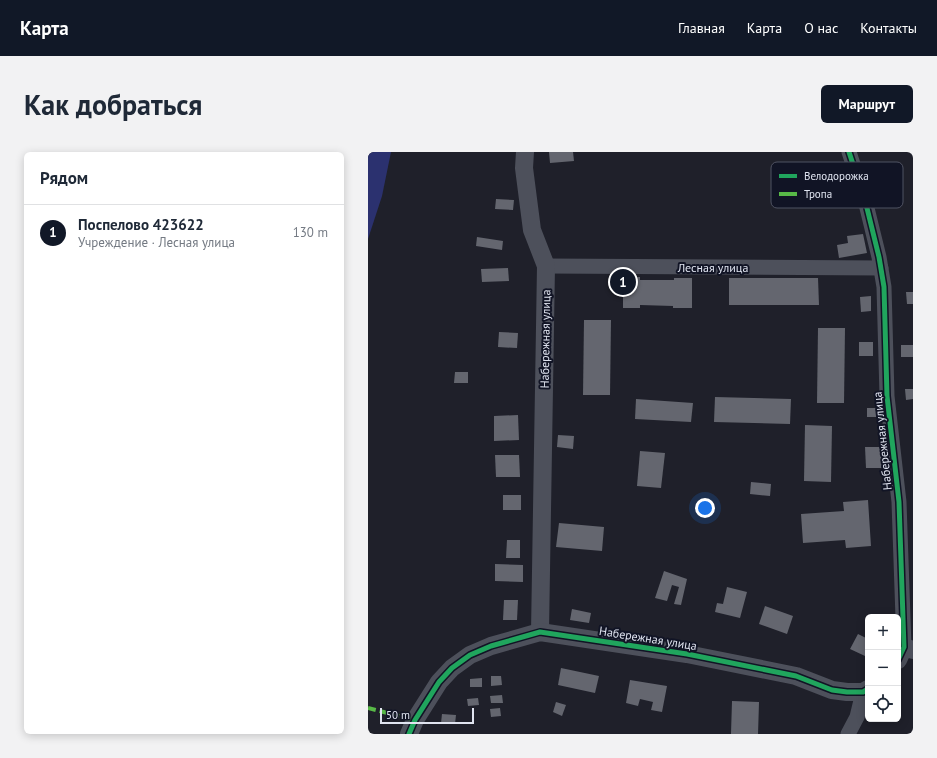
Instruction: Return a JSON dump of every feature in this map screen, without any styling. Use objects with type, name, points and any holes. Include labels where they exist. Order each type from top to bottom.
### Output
[{"type":"street","name":"Набережная улица","points":[[525,152],[524,168],[532,230],[546,266],[540,632],[687,654],[796,676],[832,690],[847,692],[865,690]]},
{"type":"street","name":"Набережная улица","points":[[849,152],[852,162]]},
{"type":"street","name":"Набережная улица","points":[[867,208],[884,287],[887,396],[898,502],[905,652]]},
{"type":"street","name":"Лесная улица","points":[[546,266],[881,268]]},
{"type":"street","points":[[409,734],[415,720],[439,682],[452,668],[470,655],[491,646],[540,632]]},
{"type":"street","name":"Набережная улица","points":[[848,734],[857,717],[865,693]]},
{"type":"shaded area","points":[[368,152],[391,152],[382,196],[368,239]]},
{"type":"building","points":[[549,152],[573,152],[574,161],[550,163]]},
{"type":"building","points":[[496,199],[514,200],[513,210],[495,209]]},
{"type":"building","points":[[863,234],[867,253],[839,258],[837,245],[848,243],[847,236]]},
{"type":"building","points":[[477,237],[503,241],[502,250],[476,246]]},
{"type":"building","points":[[508,268],[509,281],[482,282],[481,269]]},
{"type":"building","points":[[623,277],[640,277],[640,280],[674,280],[674,278],[692,278],[692,308],[640,305],[640,308],[623,308]]},
{"type":"building","points":[[729,278],[818,278],[819,305],[729,305]]},
{"type":"building","points":[[906,292],[913,292],[913,304],[907,304]]},
{"type":"building","points":[[871,296],[871,311],[861,312],[860,297]]},
{"type":"building","points":[[584,320],[611,320],[610,395],[583,395]]},
{"type":"building","points":[[818,328],[845,328],[844,403],[817,403]]},
{"type":"building","points":[[499,332],[518,333],[517,348],[498,347]]},
{"type":"building","points":[[859,342],[873,342],[873,356],[859,356]]},
{"type":"building","points":[[901,345],[913,345],[913,357],[901,357]]},
{"type":"building","points":[[455,372],[468,372],[468,383],[454,383]]},
{"type":"building","points":[[905,389],[913,389],[913,399],[906,400]]},
{"type":"building","points":[[715,397],[791,399],[790,424],[714,422]]},
{"type":"building","points":[[636,399],[693,403],[691,422],[635,419]]},
{"type":"building","points":[[867,408],[882,408],[882,417],[867,417]]},
{"type":"building","points":[[518,415],[519,440],[494,441],[494,416]]},
{"type":"building","points":[[805,425],[832,426],[831,482],[804,481]]},
{"type":"building","points":[[558,435],[574,436],[573,449],[557,447]]},
{"type":"building","points":[[865,447],[882,447],[883,468],[866,468]]},
{"type":"building","points":[[640,451],[665,453],[661,488],[637,486]]},
{"type":"building","points":[[495,455],[519,455],[520,477],[496,477]]},
{"type":"building","points":[[751,482],[771,484],[770,496],[750,494]]},
{"type":"building","points":[[503,495],[521,495],[521,510],[503,510]]},
{"type":"building","points":[[868,500],[871,546],[846,548],[845,540],[803,543],[801,514],[844,511],[843,502]]},
{"type":"building","points":[[559,523],[604,527],[602,551],[556,547]]},
{"type":"building","points":[[507,540],[520,540],[520,558],[506,558]]},
{"type":"building","points":[[495,564],[523,565],[523,582],[495,581]]},
{"type":"building","points":[[664,571],[687,579],[681,605],[674,604],[679,587],[672,585],[667,601],[655,598]]},
{"type":"building","points":[[727,587],[747,592],[740,618],[715,612],[717,603],[723,604]]},
{"type":"building","points":[[504,600],[518,600],[517,620],[503,620]]},
{"type":"building","points":[[765,606],[793,616],[787,634],[759,624]]},
{"type":"building","points":[[572,609],[591,613],[589,623],[570,620]]},
{"type":"building","points":[[858,634],[865,638],[865,656],[850,649]]},
{"type":"building","points":[[561,668],[599,676],[595,693],[558,685]]},
{"type":"building","points":[[491,676],[501,676],[502,685],[491,686]]},
{"type":"building","points":[[482,678],[482,687],[470,687],[470,679]]},
{"type":"building","points":[[630,680],[667,686],[662,712],[651,710],[653,702],[640,699],[638,706],[626,703]]},
{"type":"building","points":[[502,695],[503,703],[491,703],[490,696]]},
{"type":"building","points":[[478,698],[479,705],[468,706],[467,699]]},
{"type":"building","points":[[732,701],[759,702],[758,734],[731,734]]},
{"type":"building","points":[[556,702],[566,705],[562,716],[553,712]]},
{"type":"building","points":[[500,708],[501,716],[491,717],[490,709]]},
{"type":"building","points":[[442,714],[456,715],[455,724],[441,723]]},
{"type":"marked path","points":[[368,708],[415,720]]},
{"type":"cycle path","points":[[849,152],[852,162]]},
{"type":"cycle path","points":[[867,208],[879,257],[884,287],[887,396],[899,502],[904,647],[901,654]]},
{"type":"cycle path","points":[[409,734],[415,720],[439,682],[452,668],[470,655],[491,646],[540,632],[687,654],[796,676],[832,690],[847,692],[865,691]]},
{"type":"place","name":"Поспелово 423622","points":[[623,282]]}]
